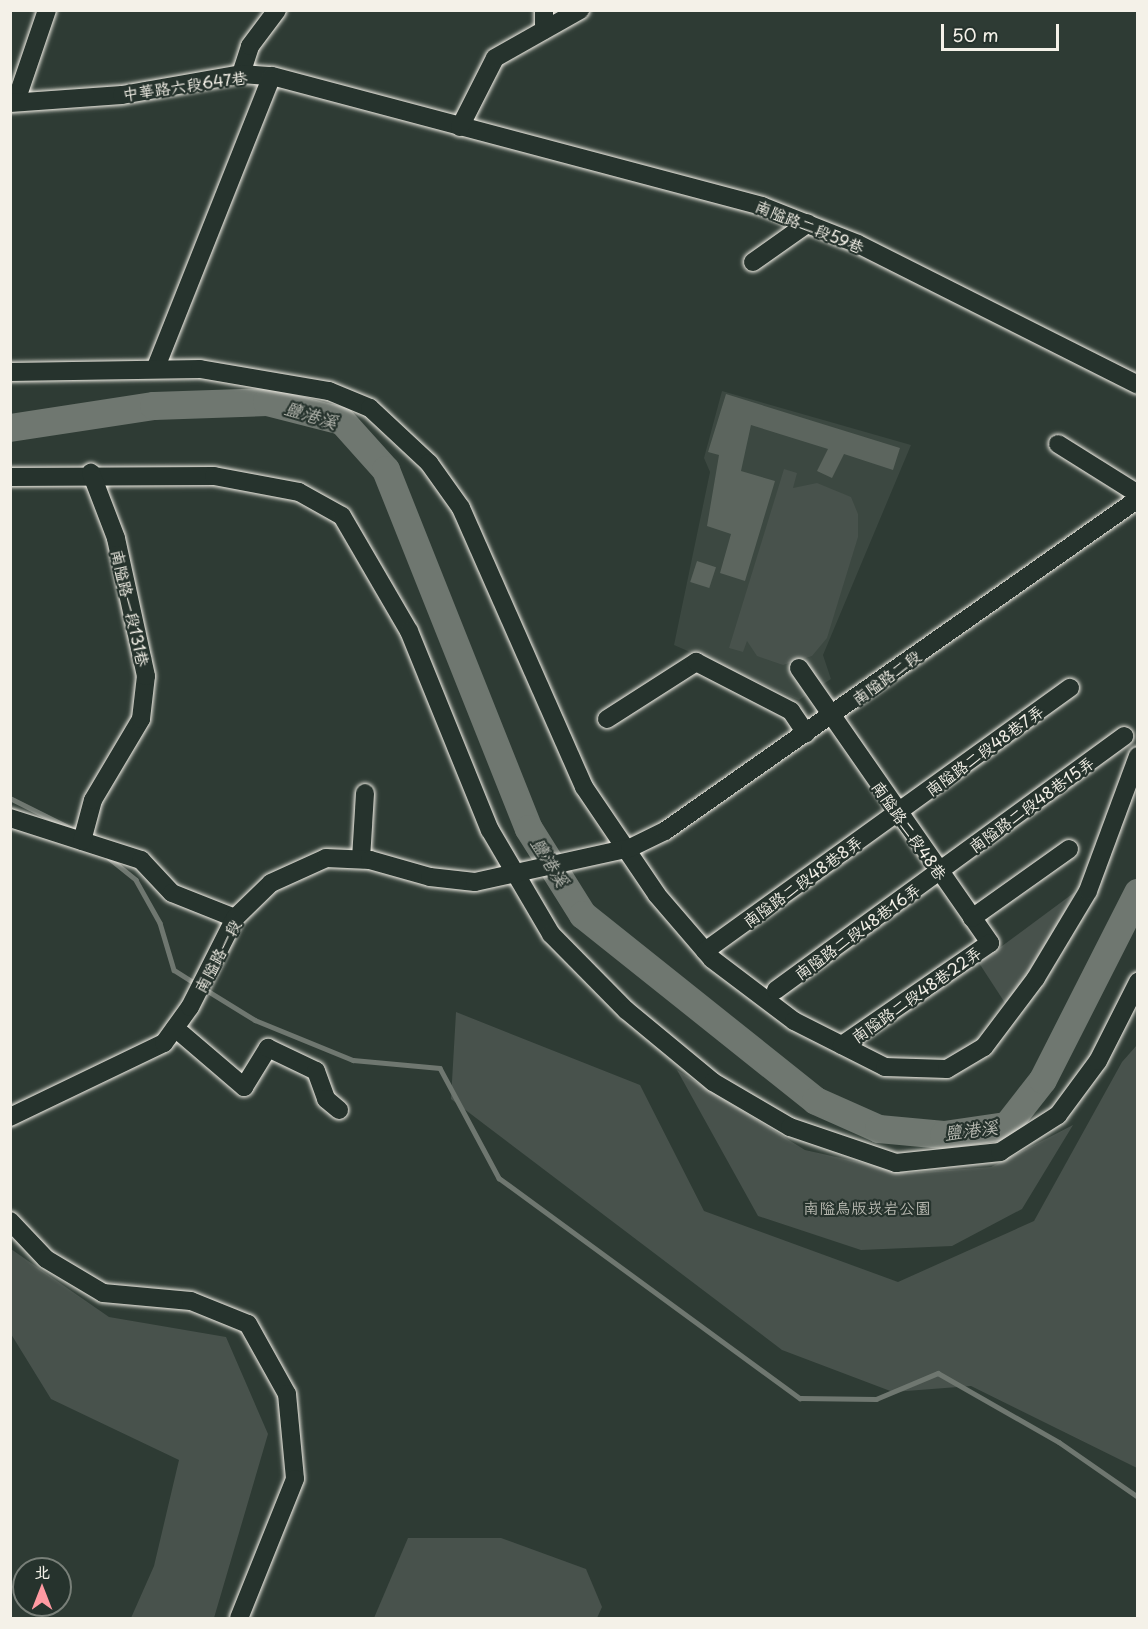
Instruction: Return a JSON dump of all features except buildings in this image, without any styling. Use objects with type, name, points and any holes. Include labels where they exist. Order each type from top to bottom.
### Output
[{"type":"street","points":[[14,102],[47,10]]},
{"type":"street","points":[[241,74],[249,46],[277,10]]},
{"type":"street","points":[[543,10],[544,30]]},
{"type":"street","points":[[460,127],[495,58],[580,10]]},
{"type":"street","name":"中華路六段647巷","points":[[14,102],[122,95],[241,74],[272,76],[460,127]]},
{"type":"street","points":[[156,368],[272,76]]},
{"type":"street","name":"南隘路二段59巷","points":[[460,127],[677,180],[808,223],[1137,385]]},
{"type":"street","points":[[753,262],[808,223]]},
{"type":"street","points":[[10,372],[156,368],[260,376],[329,391],[370,408],[404,435],[461,508],[584,787],[630,848],[657,895],[705,951],[794,1021],[885,1067],[948,1069],[984,1047],[1036,978],[1088,891],[1137,756]]},
{"type":"street","points":[[1058,444],[1137,497]]},
{"type":"street","points":[[10,477],[91,473],[263,482],[299,492],[342,516],[409,630],[490,830],[551,934],[626,1010],[713,1082],[790,1127],[896,1163],[1000,1152],[1058,1115],[1098,1060],[1137,982]]},
{"type":"street","name":"南隘路一段131巷","points":[[82,841],[93,800],[141,719],[146,676],[118,549],[91,473]]},
{"type":"street","name":"南隘路二段","points":[[513,872],[630,848],[665,831],[831,717],[1137,497]]},
{"type":"street","points":[[607,719],[696,662],[791,711],[806,733]]},
{"type":"street","name":"南隘路二段48巷","points":[[799,668],[990,943]]},
{"type":"street","name":"南隘路二段48巷7弄","points":[[899,812],[1070,688]]},
{"type":"street","name":"南隘路二段48巷15弄","points":[[938,871],[1124,736]]},
{"type":"street","points":[[361,859],[365,793]]},
{"type":"street","name":"南隘路二段48巷8弄","points":[[705,951],[899,812]]},
{"type":"street","points":[[10,818],[141,860],[172,893],[235,918]]},
{"type":"street","points":[[972,918],[1069,849]]},
{"type":"street","name":"南隘路一段","points":[[10,1117],[164,1043],[175,1028],[235,918],[271,883],[327,858],[361,859],[475,882],[513,872]]},
{"type":"street","name":"南隘路二段48巷16弄","points":[[776,990],[938,871]]},
{"type":"street","name":"南隘路二段48巷22弄","points":[[842,1045],[990,943]]},
{"type":"street","points":[[175,1028],[243,1087],[268,1048],[316,1071],[327,1099],[339,1110]]},
{"type":"street","points":[[10,1221],[46,1259],[103,1293],[191,1301],[248,1324],[287,1394],[295,1479],[239,1618]]},
{"type":"shaded area","points":[[722,391],[911,445],[823,655],[831,679],[799,700],[674,645],[710,472],[704,458]]},
{"type":"green space","points":[[784,469],[797,473],[793,488],[817,483],[851,497],[858,514],[858,537],[827,638],[812,656],[783,665],[757,656],[747,641],[743,652],[729,648]]},
{"type":"green space","points":[[1075,892],[1043,954],[1007,1006],[979,963]]},
{"type":"green space","points":[[456,1012],[640,1085],[704,1211],[898,1282],[1034,1221],[1122,1062],[1137,1045],[1137,1468],[971,1386],[893,1392],[782,1350],[451,1099]]},
{"type":"green space","name":"南隘烏版崁岩公園","points":[[677,1070],[805,1150],[908,1173],[991,1167],[1073,1125],[1022,1209],[952,1246],[861,1250],[758,1216]]},
{"type":"green space","points":[[11,1249],[109,1317],[226,1337],[268,1434],[214,1618],[131,1618],[154,1566],[179,1460],[51,1399],[11,1334]]},
{"type":"green space","points":[[408,1538],[501,1538],[586,1569],[602,1607],[597,1618],[374,1618]]},
{"type":"waterway","name":"鹽港溪","points":[[10,428],[154,406],[267,402],[342,421],[386,470],[529,829],[583,915],[816,1101],[879,1129],[944,1135],[1007,1126],[1043,1080],[1138,893]]},
{"type":"waterway","points":[[10,798],[76,831]]},
{"type":"waterway","points":[[108,857],[136,880],[160,923],[174,970],[196,984]]},
{"type":"waterway","points":[[203,988],[255,1020],[353,1060],[440,1068],[499,1178],[800,1398],[876,1399],[938,1373],[1059,1442],[1138,1497]]}]
